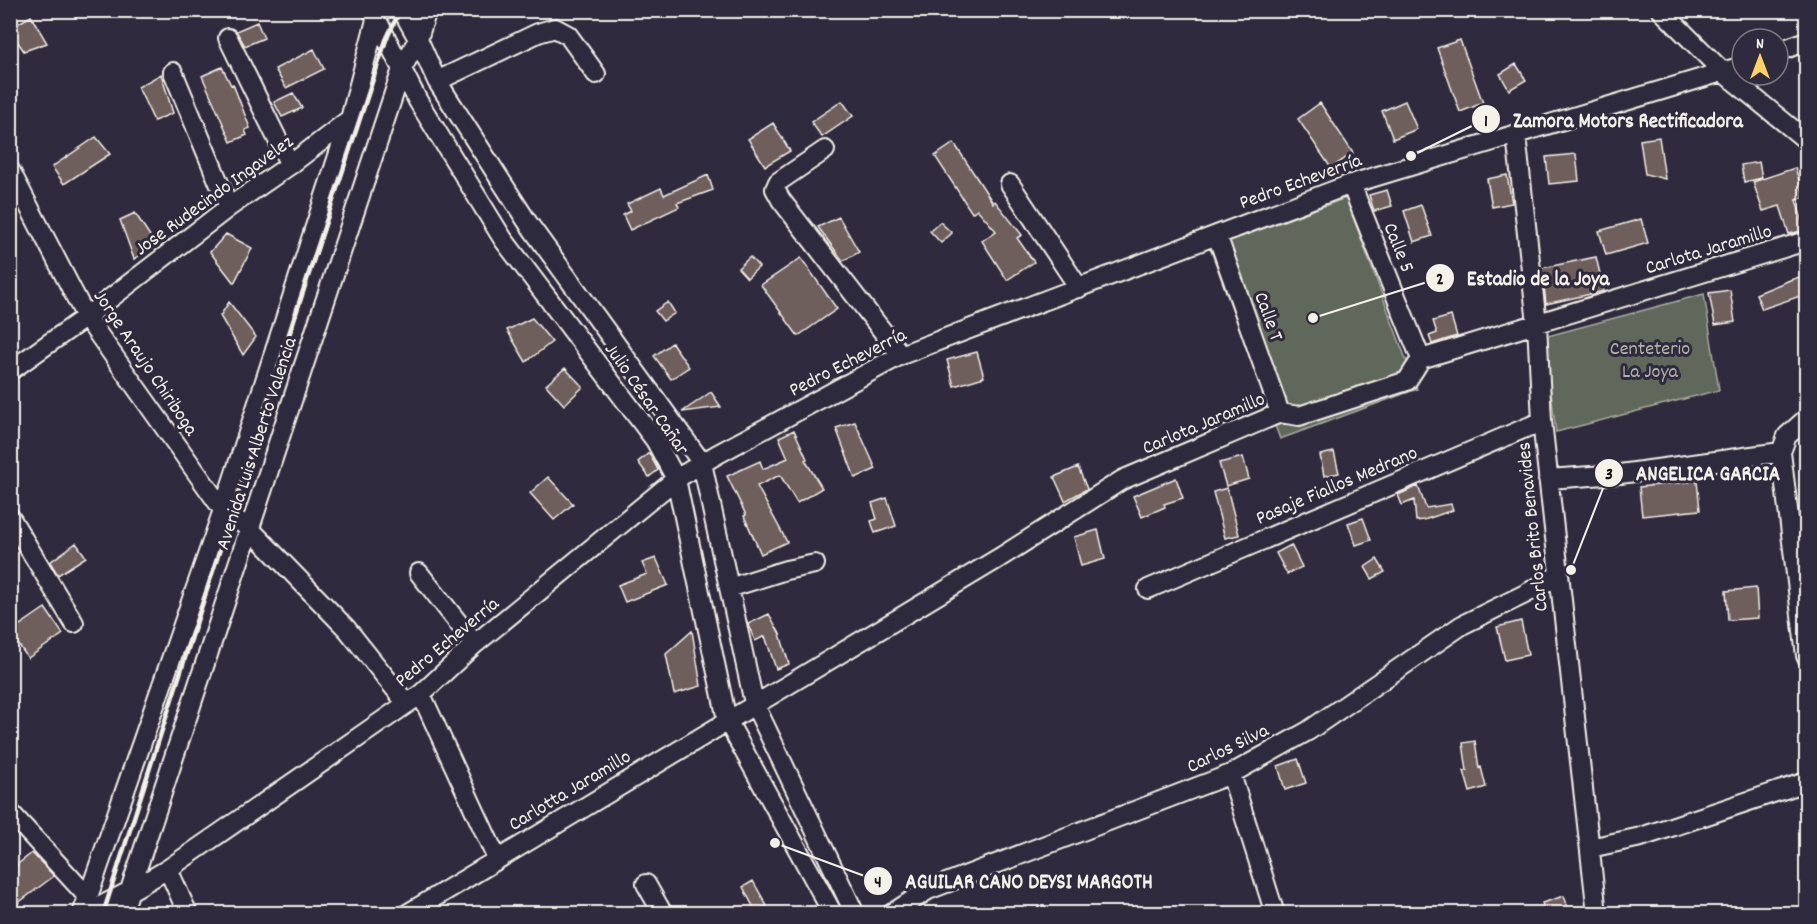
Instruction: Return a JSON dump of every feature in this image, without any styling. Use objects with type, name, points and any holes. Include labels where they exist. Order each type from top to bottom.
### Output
[{"type":"street","name":"Julio César Cañar","points":[[402,10],[437,81],[528,223],[702,463],[754,704],[855,914]]},
{"type":"street","name":"Avenida Luis Alberto Valencia","points":[[122,914],[402,69],[418,39],[427,10]]},
{"type":"street","points":[[1661,10],[1724,73],[1806,140]]},
{"type":"street","name":"Julio César Cañar","points":[[376,13],[418,101],[503,239],[655,440],[676,479],[727,720],[833,914]]},
{"type":"street","points":[[85,908],[223,510],[350,119],[376,13]]},
{"type":"street","points":[[437,81],[538,33],[555,28],[568,35],[596,74]]},
{"type":"street","points":[[228,38],[290,165]]},
{"type":"street","points":[[1790,47],[1806,41]]},
{"type":"street","name":"Pedro Echeverría","points":[[85,908],[130,891],[168,868],[414,699],[475,644],[676,479],[901,356],[1351,184],[1730,71]]},
{"type":"street","points":[[173,72],[229,207]]},
{"type":"street","name":"Jose Rudecindo Ingavelez","points":[[10,371],[86,317],[229,207],[290,165],[350,119]]},
{"type":"street","name":"Carlos Brito Benavides","points":[[1516,135],[1537,324],[1542,420],[1548,478],[1597,914]]},
{"type":"street","points":[[825,150],[778,182],[775,189],[781,200],[901,356]]},
{"type":"street","name":"Jorge Araujo Chiriboga","points":[[10,170],[86,317],[223,510],[250,529],[414,699],[497,859]]},
{"type":"street","points":[[1010,184],[1079,288]]},
{"type":"street","name":"Calle 5","points":[[1351,184],[1421,359]]},
{"type":"street","name":"Calle T","points":[[1217,235],[1280,413]]},
{"type":"street","name":"Carlota Jaramillo","points":[[754,704],[999,558],[1122,480],[1280,413],[1299,416],[1407,381],[1421,359],[1806,241]]},
{"type":"street","name":"Pasaje Fiallos Medrano","points":[[1148,589],[1542,420]]},
{"type":"street","points":[[1806,420],[1787,436],[1781,452],[1806,656]]},
{"type":"street","points":[[1548,478],[1620,474],[1781,452]]},
{"type":"street","points":[[10,518],[74,622]]},
{"type":"street","points":[[729,588],[786,570],[815,564]]},
{"type":"street","points":[[419,573],[475,644]]},
{"type":"street","name":"Carlos Silva","points":[[891,914],[928,890],[1231,774],[1308,731],[1462,625],[1559,575]]},
{"type":"street","name":"Carlotta Jaramillo","points":[[406,914],[754,704]]},
{"type":"street","points":[[1231,774],[1275,914]]},
{"type":"street","points":[[1590,848],[1641,837],[1806,782]]},
{"type":"street","points":[[10,812],[85,908]]},
{"type":"street","points":[[168,868],[188,914]]},
{"type":"street","points":[[646,884],[663,914]]},
{"type":"green space","points":[[1346,198],[1417,389],[1280,439],[1210,248]]},
{"type":"green space","name":"Centeterio La Joya","points":[[1704,294],[1719,390],[1556,432],[1544,337]]},
{"type":"building","points":[[31,16],[47,43],[24,51],[10,28]]},
{"type":"building","points":[[257,22],[264,38],[245,46],[236,31]]},
{"type":"building","points":[[1460,40],[1483,103],[1460,112],[1437,48]]},
{"type":"building","points":[[314,49],[324,69],[286,88],[275,69]]},
{"type":"building","points":[[1516,64],[1526,80],[1509,90],[1500,74]]},
{"type":"building","points":[[222,67],[231,85],[233,84],[250,128],[245,130],[247,135],[231,142],[202,76]]},
{"type":"building","points":[[161,74],[173,113],[154,121],[138,87]]},
{"type":"building","points":[[293,93],[302,108],[282,117],[274,102]]},
{"type":"building","points":[[842,101],[853,116],[822,137],[811,122]]},
{"type":"building","points":[[1405,101],[1417,129],[1393,139],[1382,111]]},
{"type":"building","points":[[1320,103],[1353,153],[1331,168],[1298,119]]},
{"type":"building","points":[[773,123],[790,151],[765,166],[748,139]]},
{"type":"building","points":[[96,137],[110,154],[64,184],[52,167]]},
{"type":"building","points":[[1659,137],[1665,179],[1645,174],[1640,140]]},
{"type":"building","points":[[954,143],[993,203],[995,201],[1022,235],[1017,238],[1034,262],[1007,280],[982,241],[996,231],[977,209],[972,213],[935,156]]},
{"type":"building","points":[[1576,154],[1579,181],[1549,184],[1546,157]]},
{"type":"building","points":[[1759,162],[1762,178],[1744,182],[1741,165]]},
{"type":"building","points":[[1795,168],[1805,197],[1796,200],[1805,230],[1789,234],[1780,206],[1763,211],[1753,182]]},
{"type":"building","points":[[708,175],[713,190],[677,203],[679,207],[630,230],[623,215],[631,211],[627,204],[661,188],[664,195]]},
{"type":"building","points":[[1507,175],[1512,203],[1492,207],[1487,179]]},
{"type":"building","points":[[1387,190],[1392,206],[1374,211],[1369,195]]},
{"type":"building","points":[[1421,205],[1432,236],[1414,242],[1404,211]]},
{"type":"building","points":[[135,213],[156,245],[134,259],[120,220]]},
{"type":"building","points":[[839,217],[859,252],[843,261],[818,227]]},
{"type":"building","points":[[1641,219],[1648,243],[1606,255],[1599,231]]},
{"type":"building","points":[[940,222],[952,233],[941,243],[930,231]]},
{"type":"building","points":[[226,234],[252,248],[234,283],[210,252]]},
{"type":"building","points":[[750,257],[759,267],[747,278],[738,268]]},
{"type":"building","points":[[1596,257],[1604,291],[1546,304],[1542,268]]},
{"type":"building","points":[[801,258],[837,309],[798,336],[761,285]]},
{"type":"building","points":[[1806,275],[1806,294],[1762,309],[1756,294]]},
{"type":"building","points":[[1730,290],[1735,322],[1715,325],[1709,293]]},
{"type":"building","points":[[229,302],[256,337],[243,355],[220,316]]},
{"type":"building","points":[[668,302],[675,313],[663,321],[655,311]]},
{"type":"building","points":[[1451,316],[1457,336],[1432,344],[1429,336],[1437,333],[1433,321]]},
{"type":"building","points":[[532,318],[552,342],[526,362],[507,330]]},
{"type":"building","points":[[672,343],[689,367],[671,379],[654,356]]},
{"type":"building","points":[[977,352],[984,377],[954,386],[947,360]]},
{"type":"building","points":[[565,368],[583,387],[564,405],[546,385]]},
{"type":"building","points":[[711,392],[721,407],[682,412]]},
{"type":"building","points":[[855,422],[876,469],[855,478],[836,428]]},
{"type":"building","points":[[794,430],[807,459],[805,460],[822,488],[797,503],[780,475],[757,486],[787,542],[761,554],[744,516],[746,515],[727,476],[760,461],[763,469],[788,458],[779,437]]},
{"type":"building","points":[[1334,452],[1339,473],[1324,476],[1320,455]]},
{"type":"building","points":[[649,453],[658,470],[649,477],[638,462]]},
{"type":"building","points":[[1243,457],[1249,479],[1226,486],[1219,463]]},
{"type":"building","points":[[1078,467],[1087,489],[1065,501],[1054,477]]},
{"type":"building","points":[[548,477],[573,504],[554,520],[530,493]]},
{"type":"building","points":[[1176,478],[1183,498],[1164,504],[1165,507],[1142,517],[1133,496]]},
{"type":"building","points":[[1697,481],[1700,510],[1642,516],[1639,487]]},
{"type":"building","points":[[1418,486],[1426,508],[1451,504],[1453,510],[1416,521],[1414,500],[1402,505],[1398,495]]},
{"type":"building","points":[[1227,488],[1239,535],[1225,538],[1213,492]]},
{"type":"building","points":[[887,498],[896,526],[875,533],[871,521],[877,519],[872,503]]},
{"type":"building","points":[[1363,518],[1371,540],[1356,545],[1348,523]]},
{"type":"building","points":[[1098,530],[1105,559],[1081,566],[1074,537]]},
{"type":"building","points":[[76,543],[86,557],[58,575],[50,562]]},
{"type":"building","points":[[1291,545],[1302,567],[1287,574],[1276,553]]},
{"type":"building","points":[[656,558],[668,585],[625,602],[618,585],[647,574],[642,563]]},
{"type":"building","points":[[1377,559],[1385,572],[1372,579],[1365,567]]},
{"type":"building","points":[[1756,588],[1758,618],[1728,620],[1726,591]]},
{"type":"building","points":[[45,608],[63,634],[28,658],[10,633],[10,612],[20,625]]},
{"type":"building","points":[[769,614],[780,634],[789,664],[776,669],[765,636],[755,641],[748,624]]},
{"type":"building","points":[[1521,621],[1528,655],[1505,660],[1497,627]]},
{"type":"building","points":[[692,631],[701,686],[674,694],[666,654]]},
{"type":"building","points":[[1475,741],[1479,768],[1481,767],[1486,787],[1470,792],[1464,771],[1467,771],[1463,743]]},
{"type":"building","points":[[1298,759],[1306,783],[1285,790],[1278,766]]},
{"type":"building","points":[[32,853],[54,876],[10,909],[10,870]]},
{"type":"building","points":[[753,881],[767,906],[756,912],[743,887]]},
{"type":"building","points":[[1564,896],[1570,914],[1546,914],[1542,903]]},
{"type":"railway","points":[[103,914],[297,309],[386,40],[400,10]]},
{"type":"place","name":"Zamora Motors Rectificadora","points":[[1411,156]]},
{"type":"place","name":"Estadio de la Joya","points":[[1313,318]]},
{"type":"place","name":"ANGELICA GARCIA","points":[[1571,570]]},
{"type":"place","name":"AGUILAR CANO DEYSI MARGOTH","points":[[775,843]]}]
